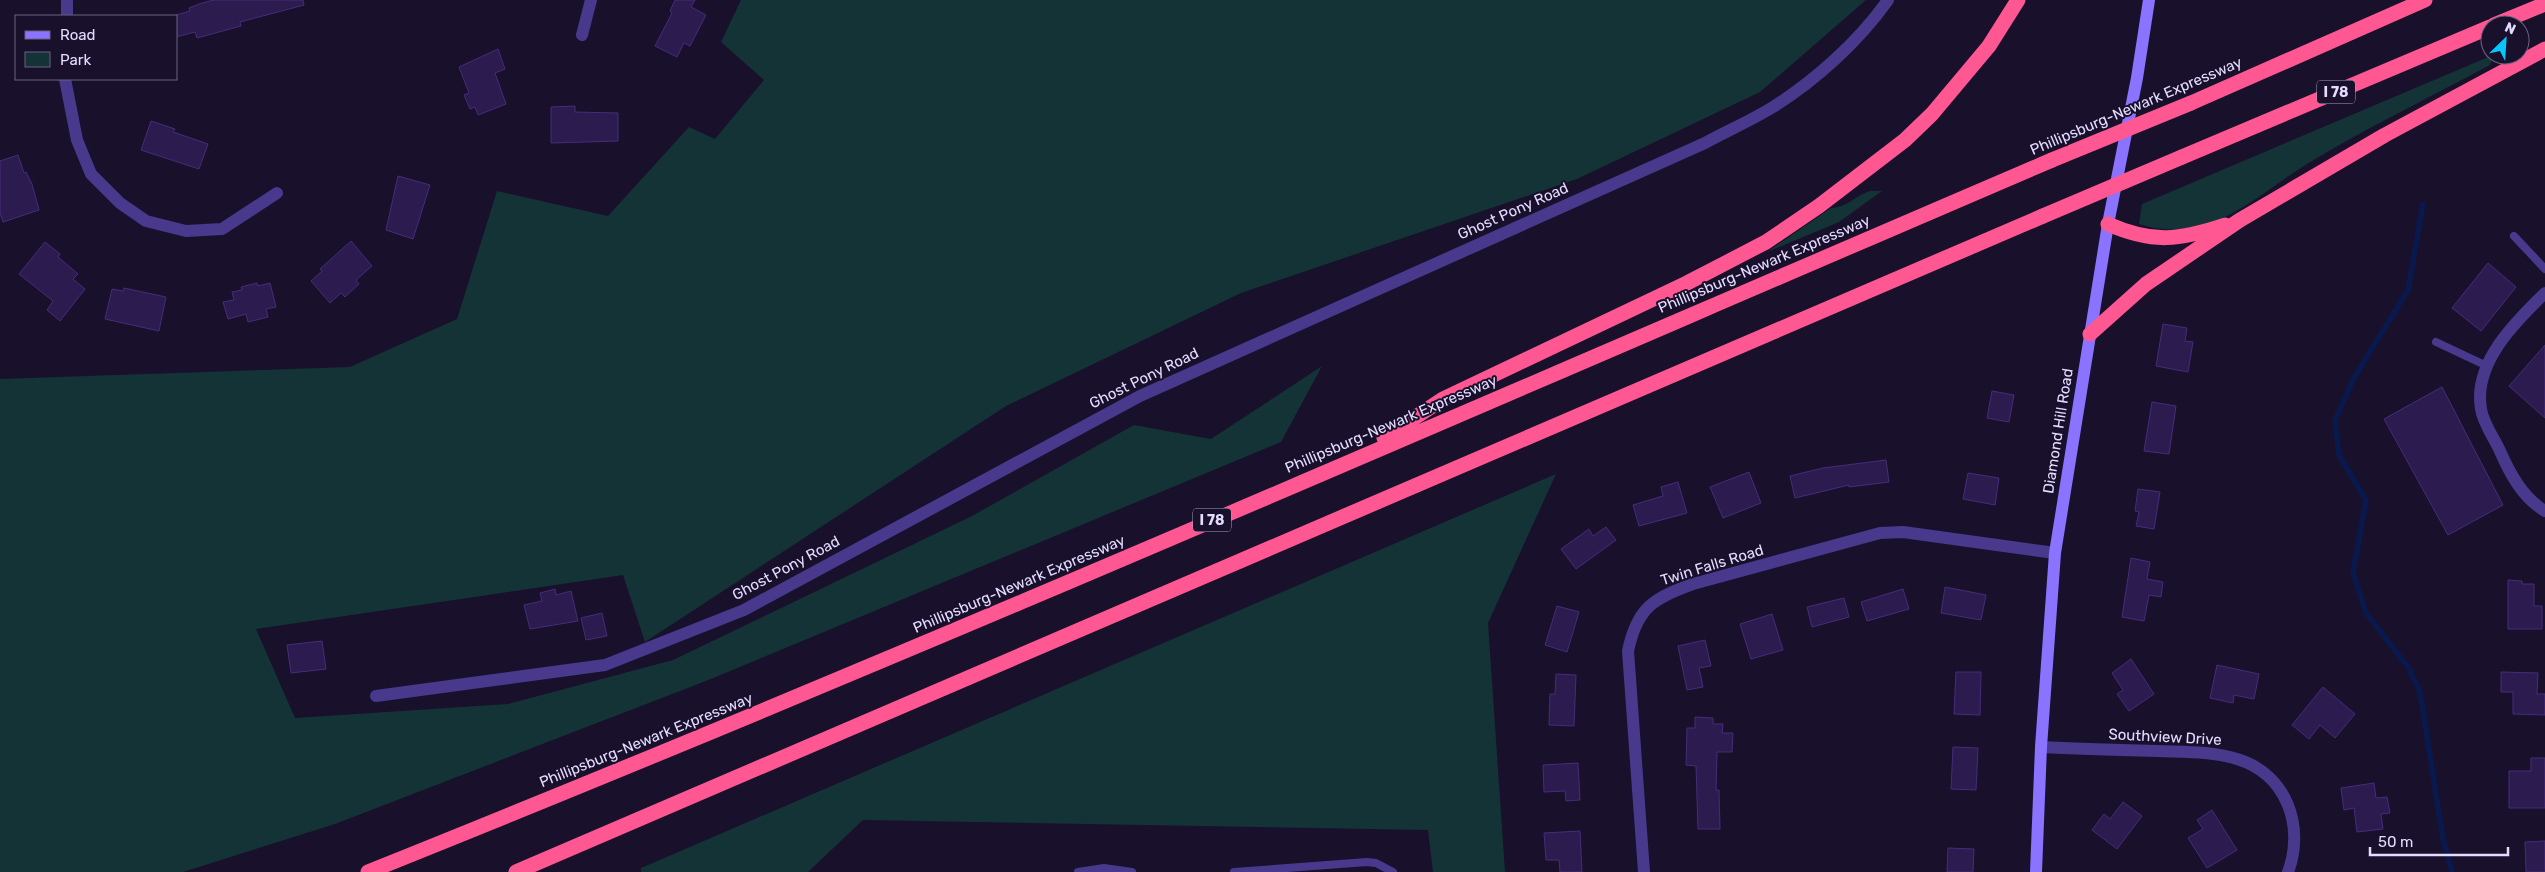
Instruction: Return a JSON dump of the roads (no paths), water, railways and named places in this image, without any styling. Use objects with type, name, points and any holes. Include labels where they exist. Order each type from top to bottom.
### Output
[{"type":"highway","points":[[1353,459],[1443,399],[1687,283],[1766,242],[1819,206],[1904,140],[1932,114],[1989,46],[2018,0]]},
{"type":"highway","name":"Phillipsburg-Newark Expressway","points":[[368,872],[587,784],[1010,609],[1353,459],[2052,160],[2191,103],[2425,0]]},
{"type":"highway","points":[[2518,15],[2545,4]]},
{"type":"highway","name":"I 78","points":[[516,872],[2043,216],[2480,31]]},
{"type":"highway","points":[[2090,334],[2146,284],[2240,220],[2385,135],[2545,49]]},
{"type":"highway","points":[[2108,224],[2140,236],[2169,238],[2198,233],[2240,220]]},
{"type":"main road","name":"Diamond Hill Road","points":[[2036,872],[2041,747],[2055,553],[2108,224],[2137,78],[2149,0]]},
{"type":"street","points":[[67,0],[67,15]]},
{"type":"street","points":[[582,35],[591,0]]},
{"type":"street","name":"Ghost Pony Road","points":[[376,696],[605,665],[744,610],[1140,396],[1705,142],[1773,107],[1814,77],[1851,43],[1888,0]]},
{"type":"street","points":[[65,80],[77,140],[91,174],[120,203],[146,221],[186,231],[222,229],[277,193]]},
{"type":"street","points":[[2545,293],[2510,329],[2487,366],[2480,384],[2481,410],[2507,468],[2525,494],[2545,511]]},
{"type":"street","name":"Twin Falls Road","points":[[1644,872],[1628,651],[1632,633],[1639,618],[1650,604],[1666,594],[1693,584],[1880,534],[1903,532],[2055,553]]},
{"type":"street","name":"Southview Drive","points":[[2041,747],[2203,753],[2239,759],[2255,766],[2269,777],[2278,788],[2288,802],[2294,819],[2296,837],[2294,855],[2288,872]]},
{"type":"lane","points":[[2514,236],[2545,270]]},
{"type":"lane","points":[[2436,342],[2487,366]]},
{"type":"lane","points":[[1234,872],[1367,862],[1376,863],[1393,872]]},
{"type":"lane","points":[[1078,872],[1104,868],[1132,872]]},
{"type":"waterway","points":[[2423,204],[2408,290],[2354,378],[2335,420],[2339,455],[2366,500],[2353,573],[2366,613],[2408,667],[2420,692],[2443,839],[2452,872]]}]
